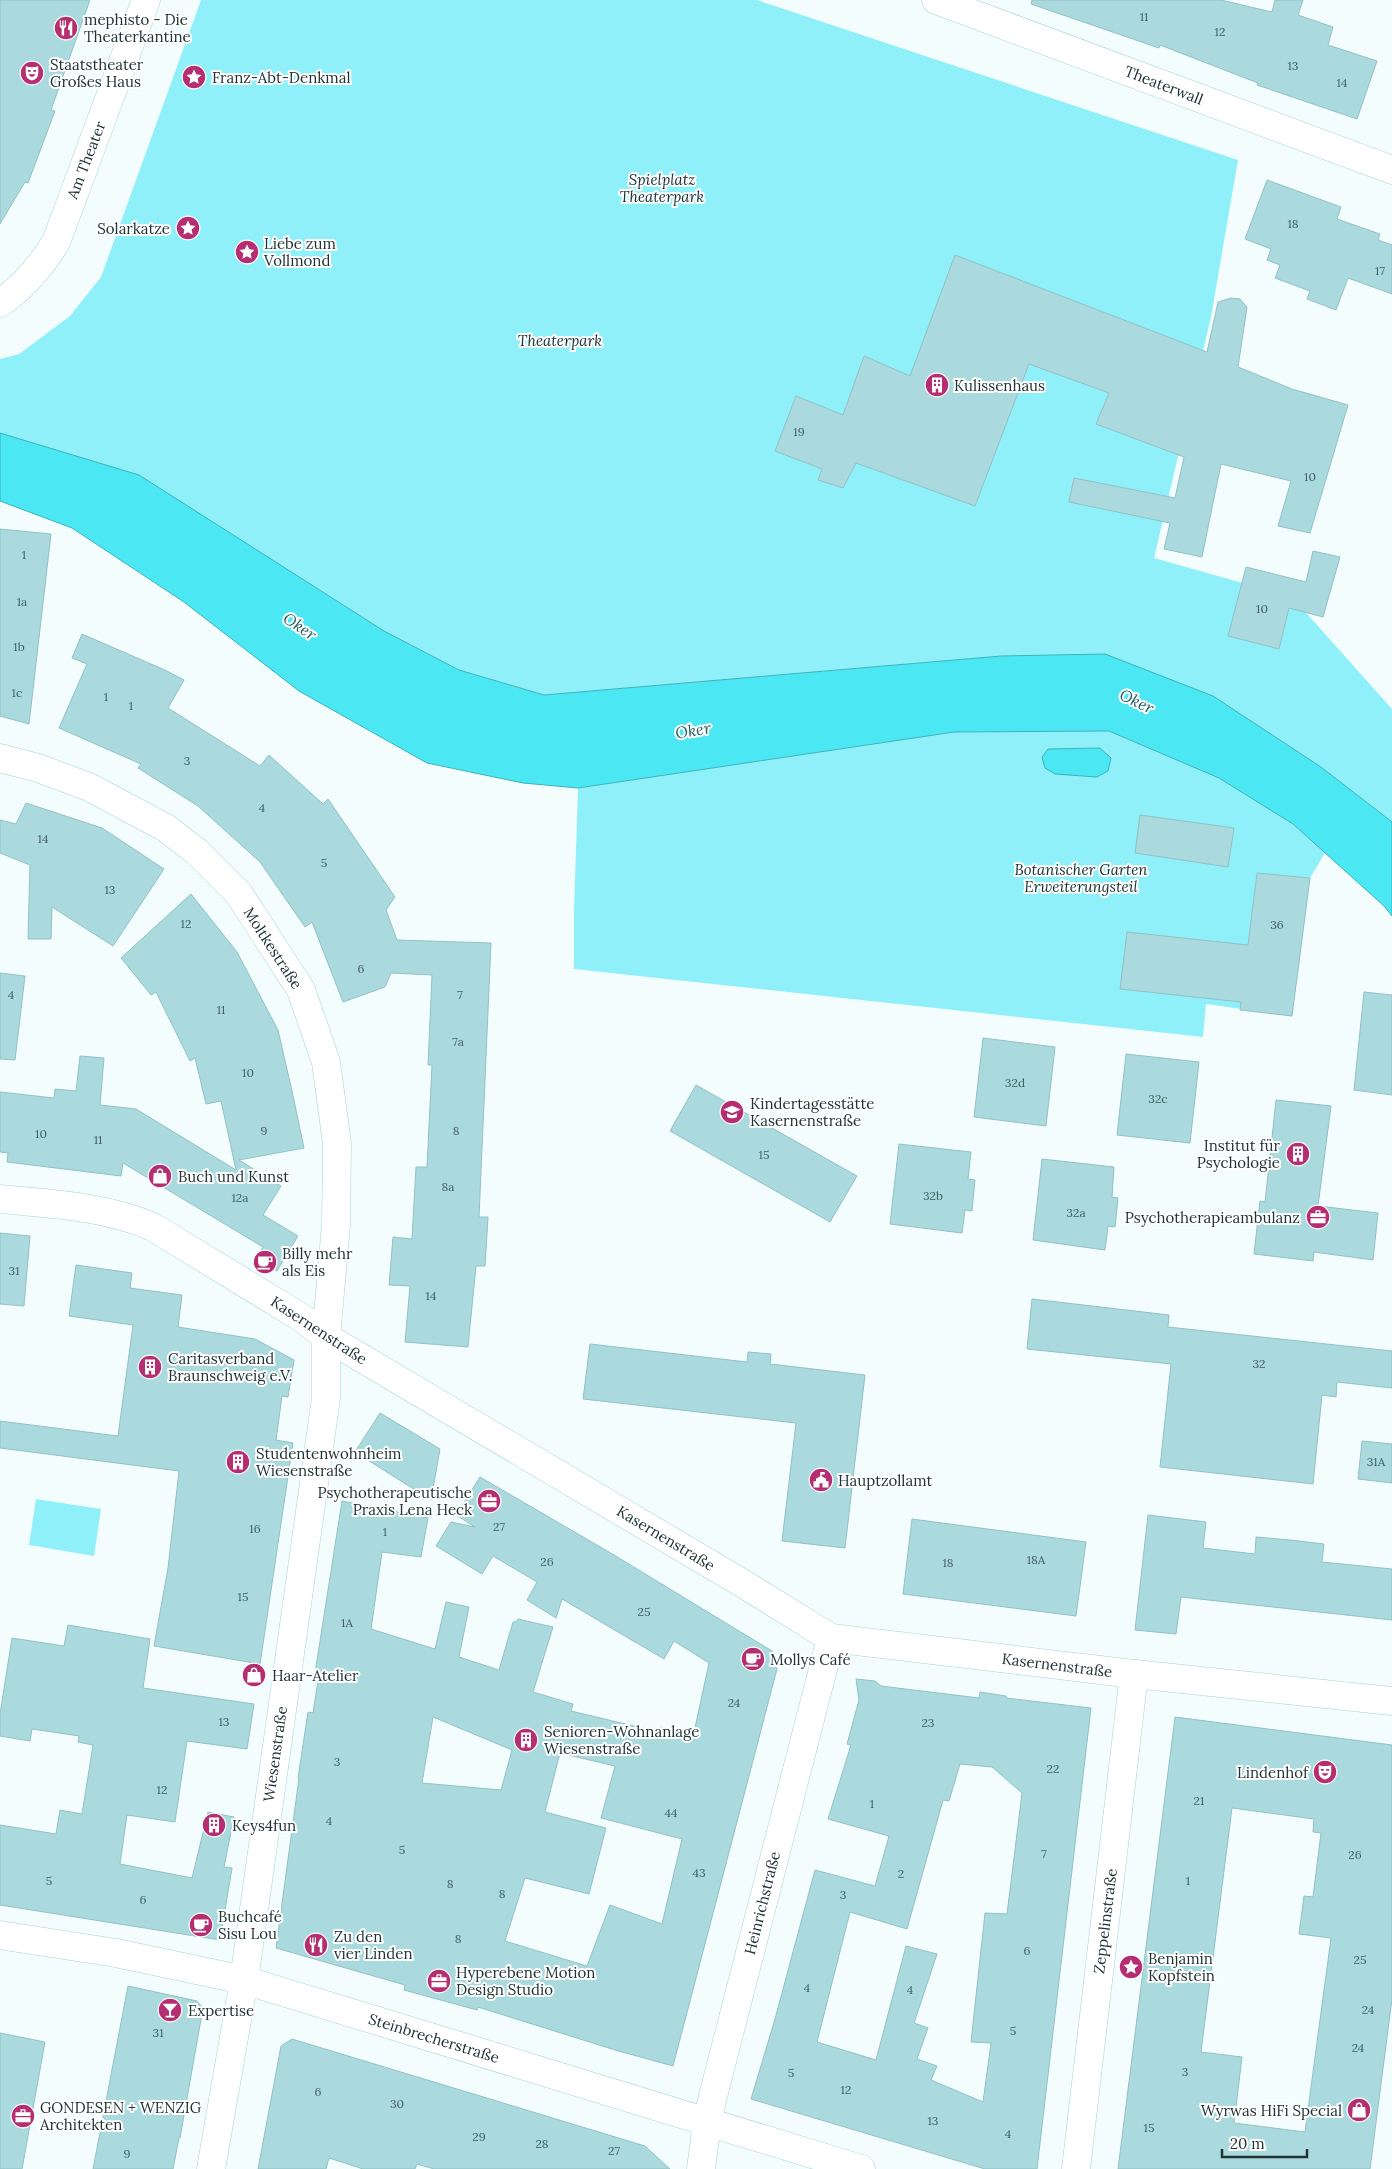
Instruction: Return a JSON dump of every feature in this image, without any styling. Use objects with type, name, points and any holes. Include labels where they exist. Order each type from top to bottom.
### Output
[{"type":"street","name":"Am Theater","points":[[0,303],[28,280],[44,262],[56,242],[146,0]]},
{"type":"street","name":"Theaterwall","points":[[936,0],[1392,170]]},
{"type":"street","name":"Moltkestraße","points":[[0,758],[38,768],[89,787],[174,834],[198,852],[238,894],[301,990],[326,1062],[337,1144],[336,1225],[326,1337]]},
{"type":"street","name":"Kasernenstraße","points":[[0,1199],[105,1212],[130,1217],[153,1226],[294,1313],[326,1337],[742,1583],[831,1638],[1134,1674],[1392,1701]]},
{"type":"street","name":"Wiesenstraße","points":[[211,2169],[244,1980],[326,1398],[326,1337]]},
{"type":"street","name":"Heinrichstraße","points":[[701,2169],[707,2122],[766,1884],[831,1638]]},
{"type":"street","name":"Zeppelinstraße","points":[[1076,2169],[1134,1674]]},
{"type":"street","name":"Steinbrecherstraße","points":[[0,1935],[116,1954],[244,1980],[861,2169]]},
{"type":"green space","name":"Theaterpark","points":[[201,0],[757,0],[1238,160],[1211,317],[1154,558],[1292,597],[1392,709],[1392,822],[1321,767],[1213,696],[1001,656],[544,695],[459,670],[384,631],[136,476],[0,434],[0,359],[19,354],[70,316],[101,277]]},
{"type":"green space","name":"Botanischer Garten Erweiterungsteil","points":[[1109,731],[1219,778],[1293,824],[1325,853],[1310,878],[1292,1016],[1206,1004],[1203,1037],[574,969],[578,788],[954,732]]},
{"type":"green space","points":[[36,1499],[101,1509],[94,1556],[29,1545]]},
{"type":"water","name":"Oker","points":[[0,433],[139,475],[384,631],[459,670],[544,695],[1001,656],[1105,654],[1213,696],[1321,767],[1392,822],[1392,916],[1384,906],[1293,824],[1219,778],[1109,731],[954,732],[578,788],[523,783],[427,763],[299,691],[184,602],[72,528],[0,501]]},
{"type":"water","points":[[1100,748],[1111,758],[1108,771],[1097,777],[1055,774],[1045,768],[1042,757],[1048,749]]},
{"type":"building","name":"Staatstheater Großes Haus","points":[[0,0],[90,0],[51,110],[55,111],[28,183],[25,182],[0,224]]},
{"type":"building","points":[[1032,0],[1221,0],[1272,12],[1275,0],[1303,0],[1298,15],[1333,27],[1328,45],[1377,61],[1357,119],[1257,85],[1258,83],[1160,45],[1159,48],[1031,4]]},
{"type":"building","points":[[1267,180],[1341,207],[1337,219],[1380,234],[1378,240],[1392,245],[1392,294],[1348,278],[1336,310],[1307,299],[1310,291],[1275,278],[1280,265],[1267,260],[1271,249],[1245,239]]},
{"type":"building","points":[[955,255],[1207,352],[1218,302],[1231,298],[1240,299],[1247,307],[1238,367],[1292,389],[1348,405],[1310,533],[1278,526],[1291,481],[1221,464],[1202,557],[1164,549],[1170,523],[1069,502],[1074,478],[1175,498],[1184,457],[1096,424],[1109,393],[1029,364],[975,506],[856,463],[843,488],[818,480],[822,469],[775,451],[796,396],[843,415],[864,356],[910,376]]},
{"type":"building","points":[[0,529],[51,534],[29,724],[0,716]]},
{"type":"building","points":[[1313,551],[1340,557],[1323,617],[1289,608],[1279,649],[1228,636],[1246,567],[1306,582]]},
{"type":"building","points":[[82,634],[184,680],[168,708],[260,766],[269,755],[323,804],[328,799],[395,897],[386,910],[397,940],[491,943],[479,1217],[488,1217],[485,1266],[476,1266],[468,1347],[405,1342],[410,1286],[389,1285],[393,1237],[412,1239],[416,1167],[427,1167],[432,1065],[428,1065],[432,975],[391,973],[385,987],[343,1002],[312,922],[305,927],[260,862],[198,806],[138,768],[141,764],[59,728],[87,664],[72,658]]},
{"type":"building","points":[[26,803],[102,828],[164,869],[113,946],[52,907],[51,939],[28,939],[30,865],[0,853],[0,820],[16,824]]},
{"type":"building","points":[[1140,815],[1234,828],[1228,867],[1135,853]]},
{"type":"building","points":[[1257,873],[1310,878],[1292,1016],[1240,1010],[1241,1002],[1120,989],[1127,932],[1248,945]]},
{"type":"building","points":[[191,894],[237,952],[278,1030],[292,1091],[304,1148],[239,1160],[281,1186],[263,1215],[298,1236],[277,1271],[257,1258],[263,1247],[123,1163],[121,1176],[7,1162],[8,1153],[0,1152],[0,1092],[54,1098],[55,1089],[76,1091],[80,1056],[104,1058],[100,1105],[136,1109],[236,1170],[221,1101],[206,1104],[195,1058],[190,1061],[156,992],[151,995],[121,958]]},
{"type":"building","points":[[0,973],[25,976],[15,1060],[0,1059]]},
{"type":"building","points":[[1364,992],[1392,995],[1392,1095],[1354,1090]]},
{"type":"building","points":[[983,1038],[1055,1047],[1046,1126],[974,1117]]},
{"type":"building","points":[[1126,1054],[1199,1062],[1190,1143],[1117,1135]]},
{"type":"building","name":"Kindertagesstätte Kasernenstraße","points":[[696,1085],[857,1176],[830,1222],[670,1131]]},
{"type":"building","name":"Institut für Psychologie","points":[[1276,1100],[1331,1106],[1318,1206],[1378,1213],[1373,1260],[1314,1252],[1313,1261],[1254,1254],[1260,1201],[1265,1202]]},
{"type":"building","points":[[899,1144],[971,1152],[968,1179],[975,1180],[972,1211],[965,1210],[962,1233],[890,1224]]},
{"type":"building","points":[[1042,1159],[1114,1167],[1112,1197],[1118,1198],[1115,1227],[1108,1226],[1105,1250],[1033,1240]]},
{"type":"building","points":[[0,1233],[30,1236],[24,1306],[0,1304]]},
{"type":"building","points":[[76,1265],[132,1273],[130,1288],[182,1295],[178,1327],[255,1339],[294,1360],[288,1397],[282,1396],[276,1440],[293,1443],[260,1664],[154,1646],[168,1568],[179,1471],[0,1448],[0,1421],[118,1436],[133,1325],[69,1316]]},
{"type":"building","points":[[1032,1299],[1169,1315],[1168,1327],[1392,1351],[1392,1388],[1337,1382],[1336,1397],[1322,1395],[1313,1484],[1160,1467],[1171,1364],[1027,1349]]},
{"type":"building","name":"Hauptzollamt","points":[[590,1344],[747,1362],[748,1352],[771,1354],[770,1364],[865,1375],[845,1548],[782,1541],[796,1423],[583,1399]]},
{"type":"building","points":[[380,1413],[440,1449],[431,1500],[355,1452]]},
{"type":"building","points":[[1362,1441],[1392,1444],[1392,1483],[1358,1479]]},
{"type":"building","points":[[480,1477],[609,1552],[772,1651],[777,1669],[673,2066],[478,2007],[477,2010],[404,1990],[405,1985],[276,1948],[298,1778],[308,1712],[313,1713],[319,1674],[315,1673],[342,1501],[428,1518],[421,1557],[382,1552],[371,1629],[435,1649],[446,1602],[469,1607],[459,1657],[499,1670],[513,1622],[518,1619],[553,1627],[533,1692],[573,1704],[571,1711],[659,1732],[661,1727],[693,1737],[709,1663],[674,1641],[664,1659],[562,1599],[556,1618],[527,1600],[537,1582],[493,1556],[482,1574],[436,1546],[451,1522],[475,1527],[456,1515]],"holes":[[[433,1717],[512,1750],[501,1790],[422,1783]],[[560,1753],[615,1766],[601,1818],[682,1839],[662,1924],[610,1905],[587,1966],[505,1941],[525,1878],[589,1894],[606,1828],[545,1812]]]},
{"type":"building","points":[[1148,1515],[1206,1522],[1203,1548],[1255,1554],[1256,1537],[1290,1540],[1324,1544],[1322,1562],[1392,1569],[1392,1620],[1181,1597],[1176,1634],[1135,1630]]},
{"type":"building","points":[[912,1519],[1086,1542],[1076,1616],[903,1594]]},
{"type":"building","points":[[68,1625],[150,1639],[143,1688],[254,1704],[247,1749],[187,1741],[175,1822],[127,1815],[120,1864],[192,1878],[208,1812],[234,1817],[224,1867],[232,1868],[220,1940],[0,1905],[0,1825],[56,1834],[60,1810],[82,1814],[93,1745],[78,1742],[79,1736],[32,1729],[30,1741],[0,1736],[0,1714],[12,1638],[64,1646]]},
{"type":"building","points":[[856,1679],[875,1681],[881,1686],[979,1698],[980,1692],[1006,1696],[1006,1698],[1091,1708],[1037,2169],[985,2169],[751,2099],[775,2019],[815,1870],[875,1886],[889,1836],[828,1819],[851,1745],[847,1744],[859,1700]],"holes":[[[960,1764],[992,1767],[1022,1793],[1007,1914],[985,1913],[971,2042],[991,2043],[983,2102],[931,2080],[937,2066],[917,2059],[928,2028],[914,2023],[937,1954],[906,1946],[876,2060],[817,2042],[850,1912],[907,1929],[943,1800],[949,1801]]]},
{"type":"building","points":[[1175,1717],[1392,1745],[1392,1999],[1370,2169],[1118,2169]],"holes":[[[1232,1808],[1314,1819],[1313,1832],[1321,1833],[1313,1897],[1304,1896],[1299,1934],[1331,1938],[1305,2132],[1234,2123],[1242,2057],[1201,2052]]]},
{"type":"building","points":[[128,1986],[197,2001],[203,2008],[173,2169],[93,2169]]},
{"type":"building","points":[[0,2033],[45,2042],[22,2169],[0,2169]]},
{"type":"building","points":[[292,2039],[645,2146],[670,2169],[434,2169],[417,2164],[415,2169],[363,2169],[329,2158],[326,2169],[258,2169],[281,2046]]},
{"type":"place","name":"mephisto - Die Theaterkantine","points":[[66,28]]},
{"type":"place","name":"Staatstheater Großes Haus","points":[[32,73]]},
{"type":"place","name":"Franz-Abt-Denkmal","points":[[194,77]]},
{"type":"place","name":"Solarkatze","points":[[188,228]]},
{"type":"place","name":"Liebe zum Vollmond","points":[[247,252]]},
{"type":"place","name":"Kulissenhaus","points":[[937,385]]},
{"type":"place","name":"Kindertagesstätte Kasernenstraße","points":[[732,1112]]},
{"type":"place","name":"Institut für Psychologie","points":[[1298,1154]]},
{"type":"place","name":"Buch und Kunst","points":[[160,1176]]},
{"type":"place","name":"Psychotherapieambulanz","points":[[1318,1217]]},
{"type":"place","name":"Billy mehr als Eis","points":[[265,1262]]},
{"type":"place","name":"Caritasverband Braunschweig e.V.","points":[[150,1367]]},
{"type":"place","name":"Studentenwohnheim Wiesenstraße","points":[[238,1462]]},
{"type":"place","name":"Hauptzollamt","points":[[821,1480]]},
{"type":"place","name":"Psychotherapeutische Praxis Lena Heck","points":[[489,1501]]},
{"type":"place","name":"Mollys Café","points":[[753,1659]]},
{"type":"place","name":"Haar-Atelier","points":[[254,1675]]},
{"type":"place","name":"Senioren-Wohnanlage Wiesenstraße","points":[[526,1740]]},
{"type":"place","name":"Lindenhof","points":[[1325,1772]]},
{"type":"place","name":"Keys4fun","points":[[214,1825]]},
{"type":"place","name":"Buchcafé Sisu Lou","points":[[201,1925]]},
{"type":"place","name":"Zu den vier Linden","points":[[316,1945]]},
{"type":"place","name":"Benjamin Kopfstein","points":[[1131,1967]]},
{"type":"place","name":"Hyperebene Motion Design Studio","points":[[439,1981]]},
{"type":"place","name":"Expertise","points":[[170,2010]]},
{"type":"place","name":"Wyrwas HiFi Special","points":[[1359,2110]]},
{"type":"place","name":"GONDESEN + WENZIG Architekten","points":[[23,2116]]},
{"type":"park label","name":"Spielplatz Theaterpark","points":[[662,188]]}]
